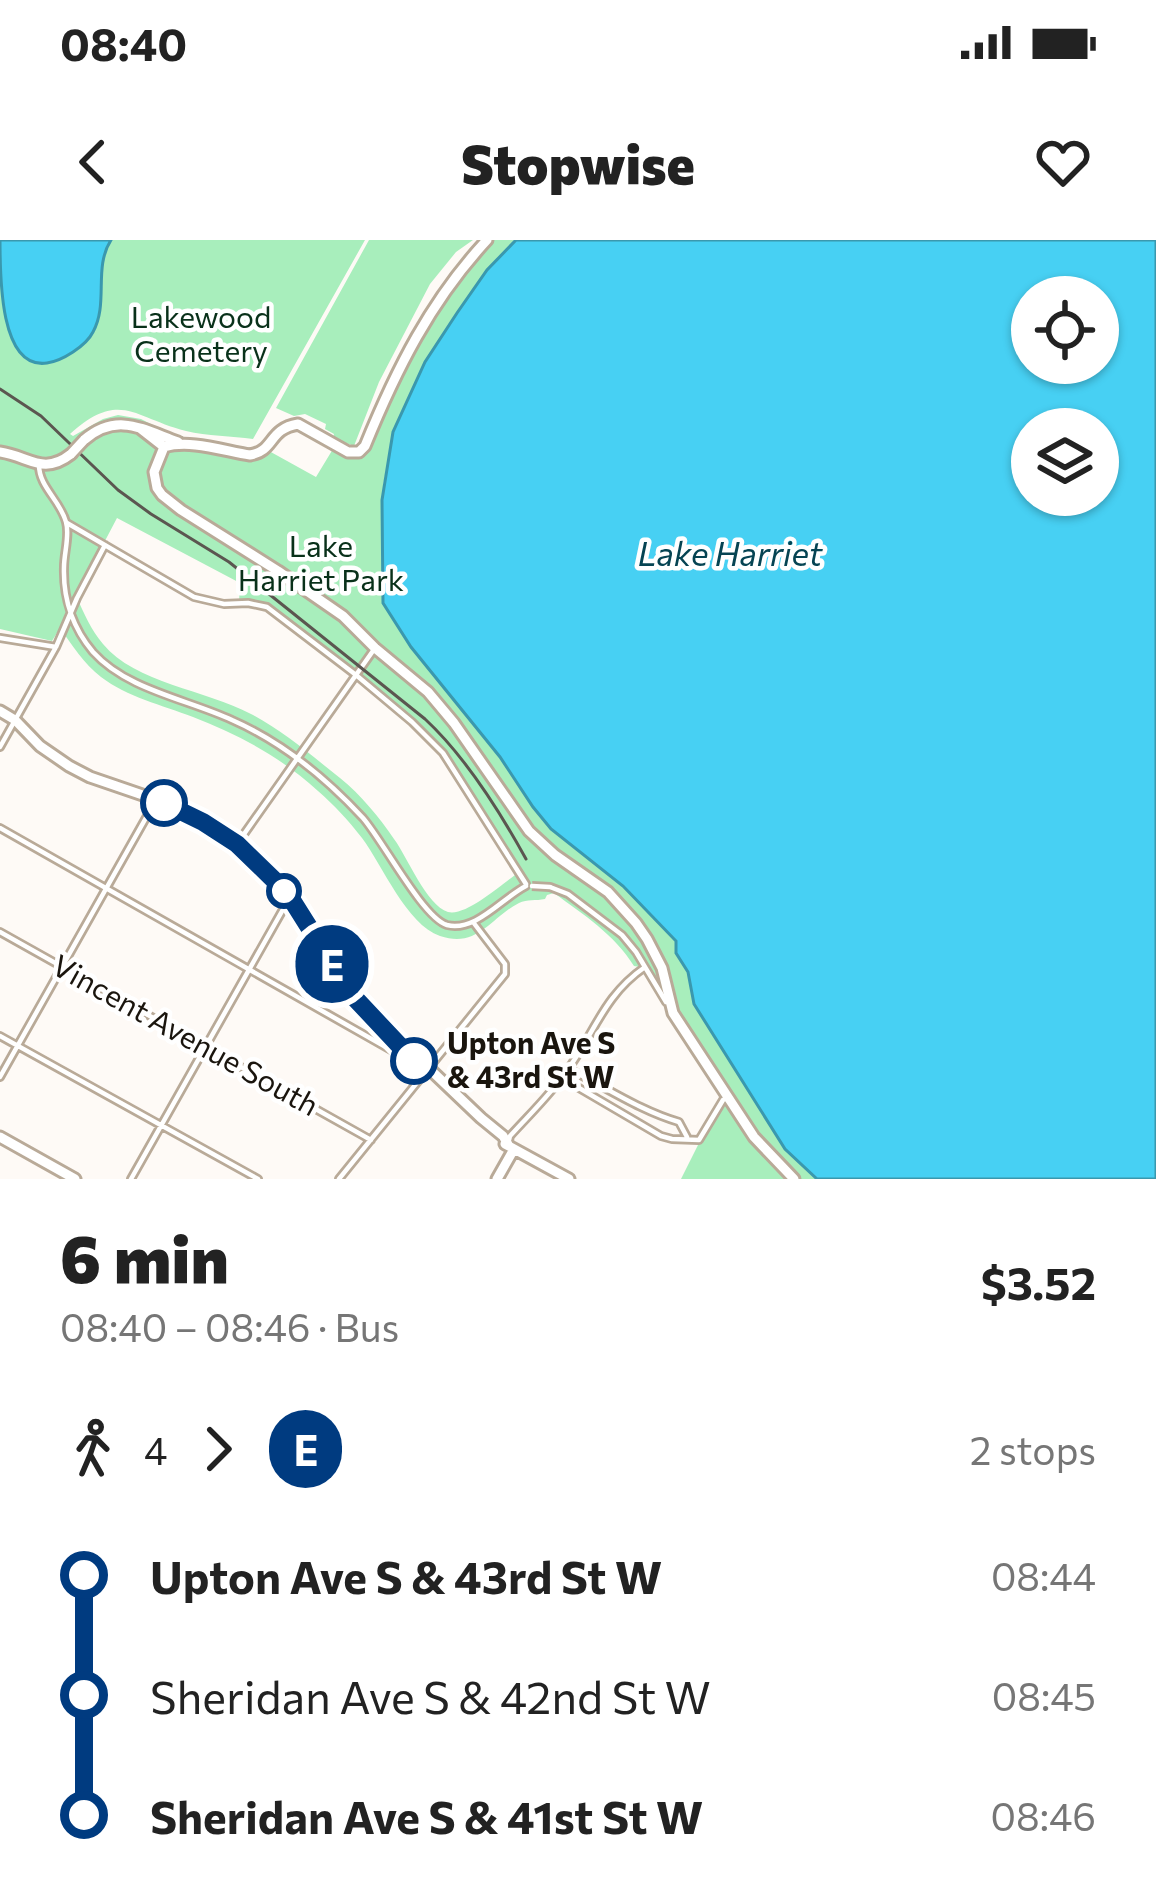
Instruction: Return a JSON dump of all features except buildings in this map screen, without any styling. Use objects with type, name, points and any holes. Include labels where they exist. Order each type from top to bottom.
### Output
[{"type":"street","points":[[487,240],[429,312],[362,450],[348,452],[298,424],[280,430],[267,448],[250,455],[173,444],[164,447],[154,472],[157,488],[343,616],[438,703],[530,831],[608,892],[635,923],[662,968],[673,1013]]},
{"type":"street","points":[[0,452],[39,465],[56,464],[111,424],[125,424],[187,445]]},
{"type":"street","points":[[141,429],[164,447]]},
{"type":"street","points":[[39,465],[40,478],[67,523],[194,597],[267,607],[412,722],[443,753],[529,886]]},
{"type":"street","points":[[67,523],[64,568],[70,614],[96,655],[122,674],[233,720],[298,759],[362,818],[434,919],[452,926],[473,922],[529,886],[550,887],[568,894],[614,928],[646,968],[764,1150],[794,1179]]},
{"type":"street","points":[[0,747],[105,544]]},
{"type":"street","points":[[0,638],[56,646]]},
{"type":"street","points":[[237,844],[375,648]]},
{"type":"street","points":[[0,711],[69,766],[156,800],[237,844],[290,897],[351,994],[512,1147],[569,1179]]},
{"type":"street","points":[[0,1077],[156,800]]},
{"type":"street","points":[[0,828],[388,1048],[399,1046]]},
{"type":"street","points":[[131,1179],[290,897]]},
{"type":"street","points":[[339,1179],[505,974],[505,964],[473,922]]},
{"type":"street","name":"Vincent Avenue South","points":[[0,932],[371,1139]]},
{"type":"street","points":[[497,1179],[512,1147],[510,1136],[562,1078],[605,1005],[646,968]]},
{"type":"street","points":[[388,1030],[420,1066],[429,1068]]},
{"type":"street","points":[[0,1036],[258,1179]]},
{"type":"street","points":[[568,1069],[652,1114],[679,1122],[687,1137]]},
{"type":"street","points":[[562,1078],[672,1139],[699,1139],[729,1097]]},
{"type":"street","points":[[0,1137],[74,1179]]},
{"type":"green space","points":[[0,240],[365,240],[253,439],[186,431],[115,410],[87,420],[70,434],[118,415],[141,419],[172,435],[269,451],[316,477],[336,444],[348,452],[362,450],[429,312],[487,240],[516,240],[487,270],[425,362],[393,432],[383,486],[383,535],[411,647],[551,828],[623,886],[676,941],[694,1004],[785,1149],[817,1179],[794,1179],[774,1161],[646,968],[634,966],[608,935],[554,893],[519,903],[474,935],[440,936],[416,920],[346,819],[290,768],[226,731],[111,684],[89,666],[60,628],[52,641],[0,629]],"holes":[[[117,518],[240,583],[239,603],[267,607],[396,708],[443,753],[518,873],[464,909],[448,912],[440,908],[382,823],[348,785],[251,714],[152,677],[117,657],[95,633],[76,596]]]},
{"type":"green space","points":[[369,240],[473,240],[456,252],[430,284],[379,382],[354,446],[333,438],[326,424],[276,408]]},
{"type":"green space","points":[[727,1103],[731,1104],[790,1179],[681,1179]]},
{"type":"water","points":[[0,240],[111,240],[103,262],[98,321],[90,337],[73,352],[47,363],[31,361],[20,352],[6,318]]},
{"type":"water","name":"Lake Harriet","points":[[516,240],[1156,240],[1156,1179],[817,1179],[785,1149],[694,1004],[676,941],[623,886],[551,829],[411,647],[383,603],[382,500],[393,432],[425,362],[487,270]]},
{"type":"tram line","points":[[0,389],[41,416],[118,490],[229,562],[425,719],[481,785],[526,859]]},
{"type":"bus line","name":"E","points":[[164,803],[237,844],[273,879],[290,897],[351,994],[414,1061]]},
{"type":"place","name":"Upton Ave S & 43rd St W","points":[[414,1061]]},
{"type":"park label","name":"Lakewood Cemetery","points":[[201,335]]},
{"type":"park label","name":"Lake Harriet Park","points":[[321,564]]}]
